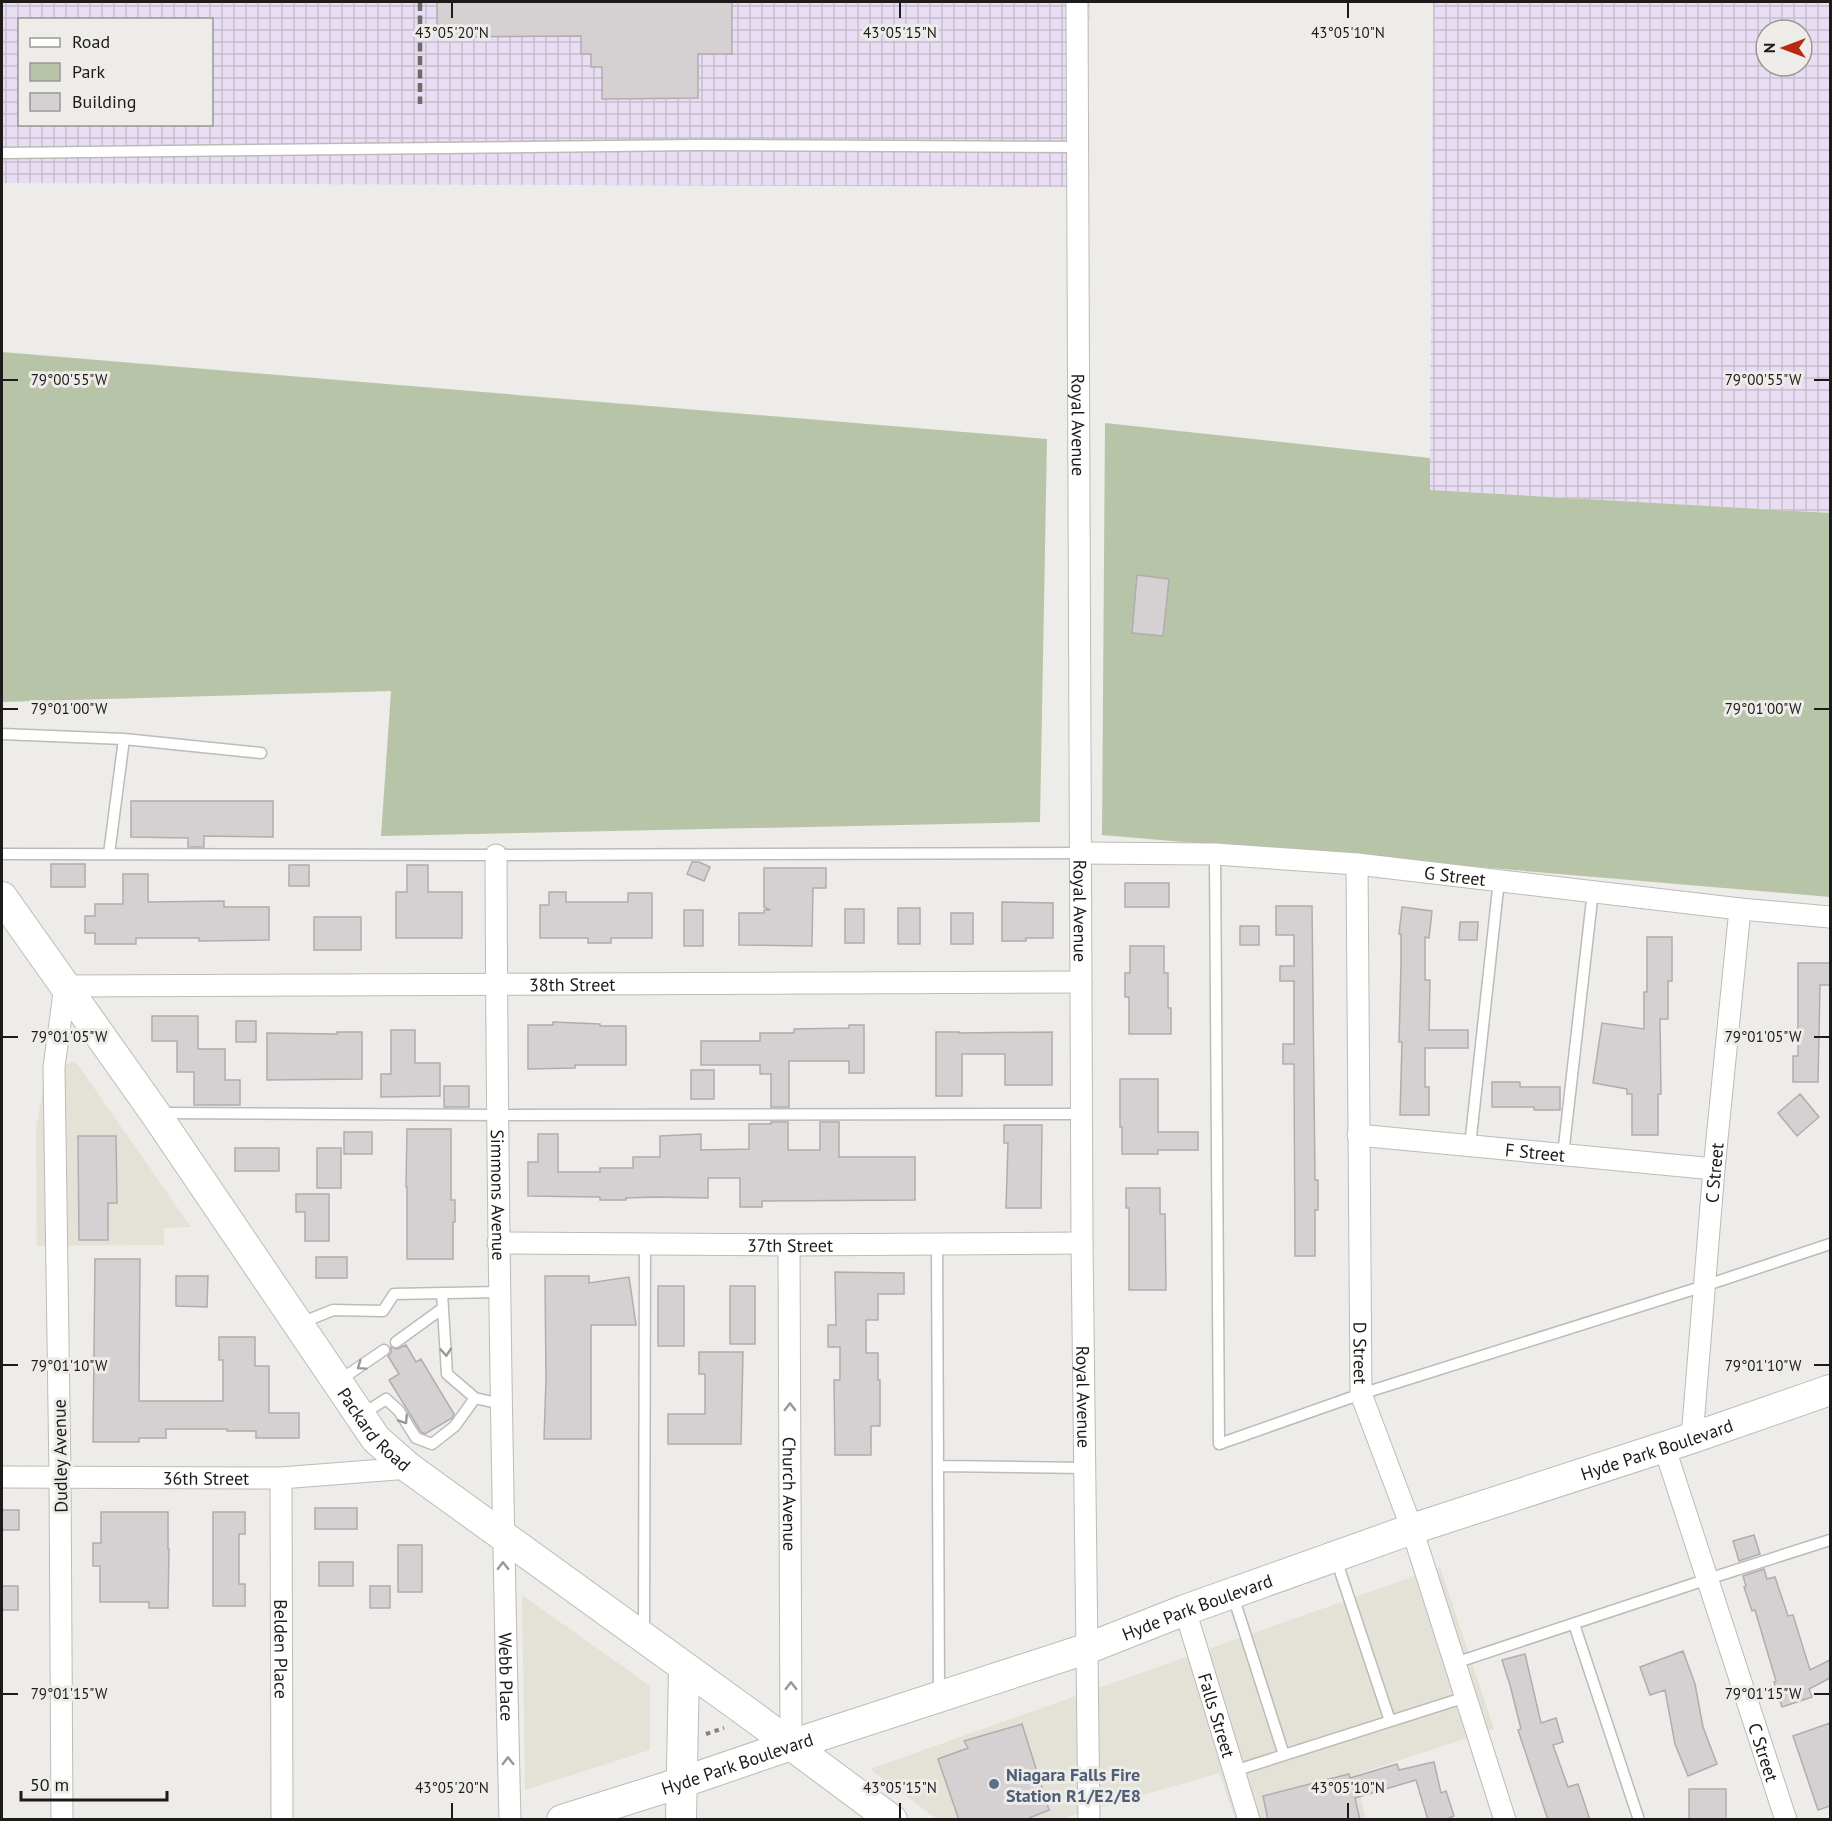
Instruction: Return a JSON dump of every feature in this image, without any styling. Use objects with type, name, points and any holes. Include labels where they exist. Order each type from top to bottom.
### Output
[{"type":"street","name":"Royal Avenue","points":[[1077,2],[1081,1114],[1089,1820]]},
{"type":"street","name":"G Street","points":[[1080,853],[1215,854],[1357,864],[1740,909],[1830,917]]},
{"type":"street","name":"Simmons Avenue","points":[[496,855],[502,1536]]},
{"type":"street","name":"D Street","points":[[1357,864],[1361,1394],[1412,1529],[1505,1820]]},
{"type":"street","name":"Packard Road","points":[[2,897],[155,1113],[376,1439],[409,1468],[892,1820]]},
{"type":"street","name":"C Street","points":[[1740,909],[1704,1286],[1678,1442],[1708,1579],[1786,1820]]},
{"type":"street","name":"38th Street","points":[[65,986],[1081,982]]},
{"type":"street","name":"Dudley Avenue","points":[[62,1820],[54,1067],[65,986]]},
{"type":"street","name":"F Street","points":[[1358,1135],[1714,1169]]},
{"type":"street","name":"37th Street","points":[[498,1243],[789,1245],[1082,1243]]},
{"type":"street","name":"Church Avenue","points":[[789,1245],[791,1745]]},
{"type":"street","name":"Hyde Park Boulevard","points":[[562,1820],[1086,1649],[1185,1610],[1412,1529],[1830,1390]]},
{"type":"street","name":"36th Street","points":[[2,1477],[281,1478],[409,1468]]},
{"type":"street","name":"Belden Place","points":[[281,1478],[282,1820]]},
{"type":"street","name":"Webb Place","points":[[502,1536],[510,1820]]},
{"type":"street","name":"Falls Street","points":[[1185,1610],[1249,1820]]},
{"type":"street","points":[[681,1820],[684,1668]]},
{"type":"lane","points":[[2,153],[695,145],[1077,147]]},
{"type":"lane","points":[[2,734],[124,739],[261,753]]},
{"type":"lane","points":[[109,854],[124,739]]},
{"type":"lane","points":[[2,854],[1080,853]]},
{"type":"lane","points":[[1215,854],[1219,1444],[1361,1394],[1830,1244]]},
{"type":"lane","points":[[1470,1146],[1499,880]]},
{"type":"lane","points":[[1563,1155],[1593,891]]},
{"type":"lane","points":[[155,1113],[1081,1114]]},
{"type":"lane","points":[[644,1638],[645,1244]]},
{"type":"lane","points":[[937,1244],[939,1697]]},
{"type":"lane","points":[[298,1324],[333,1310],[383,1311],[394,1294],[499,1292]]},
{"type":"lane","points":[[442,1293],[447,1374],[475,1398],[501,1404]]},
{"type":"lane","points":[[396,1341],[443,1308]]},
{"type":"lane","points":[[338,1382],[384,1350]]},
{"type":"lane","points":[[360,1416],[386,1399],[399,1411],[416,1438],[432,1444],[455,1426],[475,1398]]},
{"type":"lane","points":[[939,1466],[1084,1468]]},
{"type":"lane","points":[[1455,1663],[1830,1540]]},
{"type":"lane","points":[[1335,1556],[1390,1721]]},
{"type":"lane","points":[[1232,1593],[1284,1755]]},
{"type":"lane","points":[[1574,1624],[1639,1820]]},
{"type":"lane","points":[[1234,1771],[1466,1697]]},
{"type":"shaded area","points":[[2,2],[1090,2],[1084,187],[2,183]]},
{"type":"shaded area","points":[[1433,2],[1830,2],[1830,513],[1430,490]]},
{"type":"shaded area","points":[[72,1062],[78,1065],[191,1227],[164,1228],[164,1245],[37,1246],[36,1130],[43,1089],[49,1072]]},
{"type":"shaded area","points":[[1440,1567],[1494,1729],[1355,1775],[1366,1819],[1235,1819],[1219,1773],[1066,1819],[937,1819],[870,1769]]},
{"type":"shaded area","points":[[522,1595],[650,1686],[650,1750],[525,1790]]},
{"type":"green space","points":[[2,352],[1047,439],[1040,822],[381,836],[391,691],[2,702]]},
{"type":"green space","points":[[1105,423],[1430,458],[1430,490],[1830,513],[1830,897],[1102,835]]},
{"type":"building","points":[[437,2],[732,2],[732,54],[698,54],[698,98],[602,99],[602,67],[591,67],[591,54],[581,54],[581,36],[437,37]]},
{"type":"building","points":[[1137,575],[1169,579],[1163,636],[1132,633]]},
{"type":"building","points":[[131,801],[273,801],[273,837],[204,836],[204,847],[188,847],[188,838],[131,837]]},
{"type":"building","points":[[692,862],[699,862],[710,867],[704,881],[687,874]]},
{"type":"building","points":[[51,864],[85,864],[85,887],[51,887]]},
{"type":"building","points":[[289,865],[309,865],[309,886],[289,886]]},
{"type":"building","points":[[407,865],[428,865],[428,892],[462,892],[462,938],[396,938],[396,892],[407,892]]},
{"type":"building","points":[[764,868],[826,868],[826,888],[813,888],[812,946],[739,945],[739,913],[764,913],[764,910],[770,910],[764,907]]},
{"type":"building","points":[[123,874],[148,874],[148,902],[224,901],[224,907],[269,907],[269,940],[199,941],[199,938],[136,938],[136,944],[95,944],[95,933],[85,933],[85,916],[95,916],[95,904],[123,904]]},
{"type":"building","points":[[1125,883],[1169,883],[1169,907],[1125,907]]},
{"type":"building","points":[[549,892],[566,892],[566,902],[628,902],[628,893],[652,893],[652,938],[611,938],[611,943],[588,943],[588,938],[540,938],[540,905],[549,905]]},
{"type":"building","points":[[1002,902],[1053,903],[1053,938],[1002,941]]},
{"type":"building","points":[[1276,906],[1312,906],[1315,1180],[1318,1180],[1318,1210],[1315,1210],[1315,1256],[1295,1256],[1294,1064],[1283,1064],[1283,1044],[1294,1044],[1294,981],[1280,981],[1280,966],[1294,966],[1294,935],[1276,935]]},
{"type":"building","points":[[1402,907],[1432,911],[1429,938],[1425,937],[1425,980],[1430,980],[1429,1030],[1468,1030],[1468,1048],[1425,1048],[1425,1087],[1429,1087],[1429,1115],[1400,1115],[1402,1042],[1399,1042],[1401,934],[1399,934]]},
{"type":"building","points":[[898,908],[920,908],[920,944],[898,944]]},
{"type":"building","points":[[845,909],[864,909],[864,943],[845,943]]},
{"type":"building","points":[[684,910],[703,910],[703,946],[684,946]]},
{"type":"building","points":[[951,913],[973,913],[973,944],[951,944]]},
{"type":"building","points":[[314,917],[361,917],[361,950],[314,950]]},
{"type":"building","points":[[1460,922],[1478,922],[1477,940],[1459,940]]},
{"type":"building","points":[[1240,926],[1259,926],[1259,945],[1240,945]]},
{"type":"building","points":[[1647,937],[1672,937],[1672,981],[1668,981],[1668,1019],[1660,1019],[1661,1094],[1658,1094],[1658,1135],[1632,1135],[1632,1094],[1627,1094],[1627,1089],[1593,1083],[1602,1023],[1644,1029]]},
{"type":"building","points":[[1130,946],[1164,946],[1164,973],[1168,973],[1171,1034],[1129,1034],[1129,997],[1125,997],[1125,973],[1130,973]]},
{"type":"building","points":[[1798,963],[1830,963],[1830,985],[1820,985],[1818,1082],[1793,1082],[1793,1056],[1798,1056]]},
{"type":"building","points":[[152,1016],[198,1016],[198,1049],[225,1049],[225,1080],[240,1080],[240,1105],[194,1105],[194,1072],[177,1072],[177,1041],[152,1041]]},
{"type":"building","points":[[236,1021],[256,1021],[256,1042],[236,1042]]},
{"type":"building","points":[[553,1022],[626,1026],[626,1065],[575,1065],[575,1068],[528,1069],[528,1025],[553,1025]]},
{"type":"building","points":[[849,1025],[864,1025],[864,1073],[849,1073],[849,1061],[789,1061],[789,1107],[771,1107],[771,1074],[760,1074],[760,1065],[701,1065],[701,1041],[760,1041],[760,1033],[794,1033],[794,1029],[849,1028]]},
{"type":"building","points":[[391,1030],[415,1030],[415,1063],[440,1063],[440,1096],[381,1097],[381,1074],[391,1074]]},
{"type":"building","points":[[337,1032],[362,1032],[362,1079],[267,1080],[267,1033],[337,1034]]},
{"type":"building","points":[[936,1032],[1052,1032],[1052,1085],[1005,1085],[1005,1054],[962,1054],[962,1096],[936,1096]]},
{"type":"building","points":[[691,1070],[714,1070],[714,1099],[691,1099]]},
{"type":"building","points":[[1120,1079],[1158,1079],[1158,1132],[1198,1132],[1198,1150],[1158,1150],[1158,1154],[1122,1154]]},
{"type":"building","points":[[1492,1082],[1520,1082],[1520,1087],[1560,1087],[1560,1110],[1534,1110],[1534,1107],[1492,1107]]},
{"type":"building","points":[[444,1086],[469,1086],[469,1107],[444,1107]]},
{"type":"building","points":[[1800,1094],[1819,1117],[1797,1136],[1778,1113]]},
{"type":"building","points":[[771,1122],[788,1122],[788,1150],[820,1150],[820,1122],[839,1122],[839,1157],[915,1157],[915,1200],[762,1201],[762,1207],[740,1207],[740,1178],[708,1178],[708,1198],[656,1197],[600,1200],[600,1197],[528,1196],[528,1162],[538,1162],[538,1134],[558,1134],[558,1172],[600,1172],[600,1168],[633,1168],[633,1157],[660,1157],[660,1136],[701,1134],[701,1150],[749,1149],[749,1124],[771,1124]]},
{"type":"building","points":[[1004,1125],[1042,1125],[1041,1208],[1006,1208],[1008,1143],[1004,1143]]},
{"type":"building","points":[[407,1129],[451,1129],[451,1200],[455,1200],[453,1259],[407,1259]]},
{"type":"building","points":[[344,1132],[372,1132],[372,1154],[344,1154]]},
{"type":"building","points":[[78,1136],[116,1136],[117,1203],[108,1203],[108,1240],[79,1240]]},
{"type":"building","points":[[235,1148],[279,1148],[279,1171],[235,1171]]},
{"type":"building","points":[[317,1148],[341,1148],[341,1188],[317,1188]]},
{"type":"building","points":[[1126,1188],[1160,1188],[1160,1214],[1165,1214],[1166,1290],[1129,1290],[1129,1208],[1126,1208]]},
{"type":"building","points":[[296,1194],[329,1194],[329,1241],[305,1241],[305,1212],[296,1212]]},
{"type":"building","points":[[316,1257],[347,1257],[347,1278],[316,1278]]},
{"type":"building","points":[[95,1259],[140,1259],[139,1401],[223,1401],[223,1360],[219,1360],[219,1337],[255,1337],[255,1366],[269,1366],[269,1413],[299,1413],[299,1438],[256,1438],[256,1431],[227,1431],[227,1429],[166,1429],[166,1438],[139,1438],[139,1442],[93,1442]]},
{"type":"building","points":[[835,1272],[904,1273],[904,1294],[878,1294],[878,1320],[866,1320],[866,1353],[878,1353],[878,1380],[880,1380],[880,1426],[871,1426],[871,1455],[835,1455],[834,1380],[840,1380],[840,1347],[828,1347],[828,1325],[836,1325]]},
{"type":"building","points":[[176,1276],[208,1276],[207,1307],[176,1306]]},
{"type":"building","points":[[545,1276],[589,1276],[589,1283],[629,1277],[636,1325],[591,1325],[591,1439],[544,1439]]},
{"type":"building","points":[[658,1286],[684,1286],[684,1346],[658,1346]]},
{"type":"building","points":[[730,1286],[755,1286],[755,1344],[730,1344]]},
{"type":"building","points":[[406,1345],[416,1362],[421,1359],[454,1414],[452,1418],[425,1434],[421,1432],[389,1380],[399,1374],[388,1356],[391,1353],[391,1347],[397,1349]]},
{"type":"building","points":[[699,1352],[743,1352],[741,1444],[668,1444],[668,1414],[705,1414],[705,1374],[699,1374]]},
{"type":"building","points":[[315,1508],[357,1508],[357,1529],[315,1529]]},
{"type":"building","points":[[2,1510],[19,1510],[19,1530],[2,1530]]},
{"type":"building","points":[[101,1512],[168,1512],[168,1608],[149,1608],[149,1602],[100,1602],[100,1566],[93,1566],[93,1543],[101,1543]]},
{"type":"building","points":[[213,1512],[245,1512],[245,1534],[239,1534],[239,1584],[245,1584],[245,1606],[213,1606]]},
{"type":"building","points":[[1754,1535],[1760,1554],[1739,1561],[1733,1541]]},
{"type":"building","points":[[398,1545],[422,1545],[422,1592],[398,1592]]},
{"type":"building","points":[[319,1562],[353,1562],[353,1586],[319,1586]]},
{"type":"building","points":[[1764,1569],[1767,1579],[1775,1577],[1788,1616],[1793,1615],[1810,1670],[1830,1660],[1830,1678],[1809,1689],[1812,1697],[1782,1707],[1755,1610],[1752,1611],[1744,1587],[1746,1586],[1743,1576]]},
{"type":"building","points":[[2,1586],[18,1586],[18,1610],[2,1610]]},
{"type":"building","points":[[370,1586],[390,1586],[390,1608],[370,1608]]},
{"type":"building","points":[[1683,1651],[1695,1684],[1703,1727],[1717,1764],[1688,1776],[1675,1744],[1665,1690],[1650,1695],[1640,1667]]},
{"type":"building","points":[[1525,1654],[1541,1723],[1556,1718],[1563,1742],[1553,1745],[1568,1787],[1578,1784],[1590,1820],[1548,1820],[1518,1730],[1521,1729],[1502,1660]]},
{"type":"building","points":[[1830,1723],[1830,1806],[1818,1810],[1793,1736]]},
{"type":"building","name":"Niagara Falls Fire Station R1/E2/E8","points":[[1022,1724],[1049,1810],[1024,1820],[959,1820],[938,1759],[968,1748],[964,1741]]},
{"type":"building","points":[[1434,1762],[1441,1793],[1446,1791],[1454,1816],[1444,1820],[1428,1820],[1416,1780],[1355,1798],[1360,1820],[1268,1820],[1263,1796],[1349,1774],[1350,1778],[1397,1764],[1399,1770]]},
{"type":"building","points":[[1689,1789],[1726,1789],[1726,1820],[1689,1820]]},
{"type":"railway","points":[[420,2],[420,104]]},
{"type":"place","name":"Niagara Falls Fire Station R1/E2/E8","points":[[994,1784]]}]
